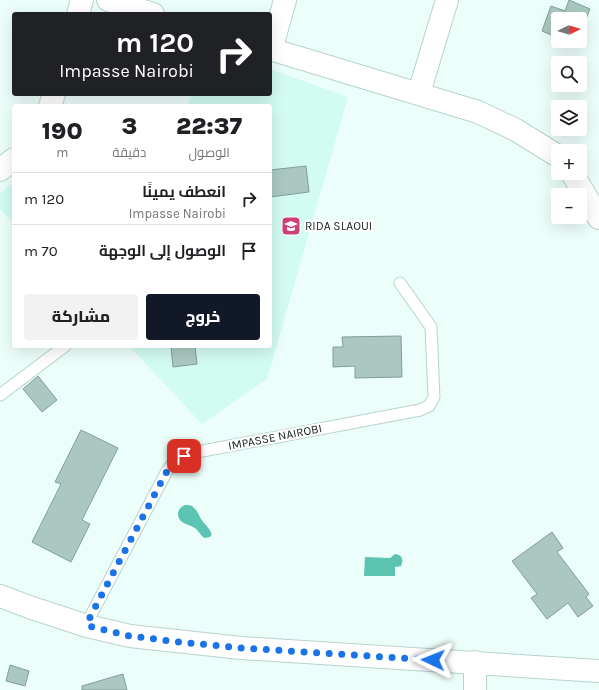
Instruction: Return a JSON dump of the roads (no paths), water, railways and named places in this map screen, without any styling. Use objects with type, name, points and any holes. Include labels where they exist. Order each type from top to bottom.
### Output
[{"type":"street","points":[[79,12],[82,0]]},
{"type":"street","points":[[108,0],[147,12]]},
{"type":"street","points":[[272,43],[285,0]]},
{"type":"street","points":[[419,93],[447,0]]},
{"type":"street","points":[[272,51],[419,93],[478,112],[516,130],[551,152]]},
{"type":"street","points":[[0,170],[12,161]]},
{"type":"street","points":[[576,180],[599,218]]},
{"type":"street","points":[[0,596],[88,626],[130,636],[241,648],[599,670]]},
{"type":"street","points":[[475,662],[475,690]]},
{"type":"lane","name":"IMPASSE NAIROBI","points":[[88,626],[90,617],[163,478],[176,459],[192,453],[420,410],[429,406],[434,397],[431,328],[400,283]]},
{"type":"lane","points":[[0,394],[62,348]]},
{"type":"place","name":"RIDA SLAOUI","points":[[291,226]]}]
